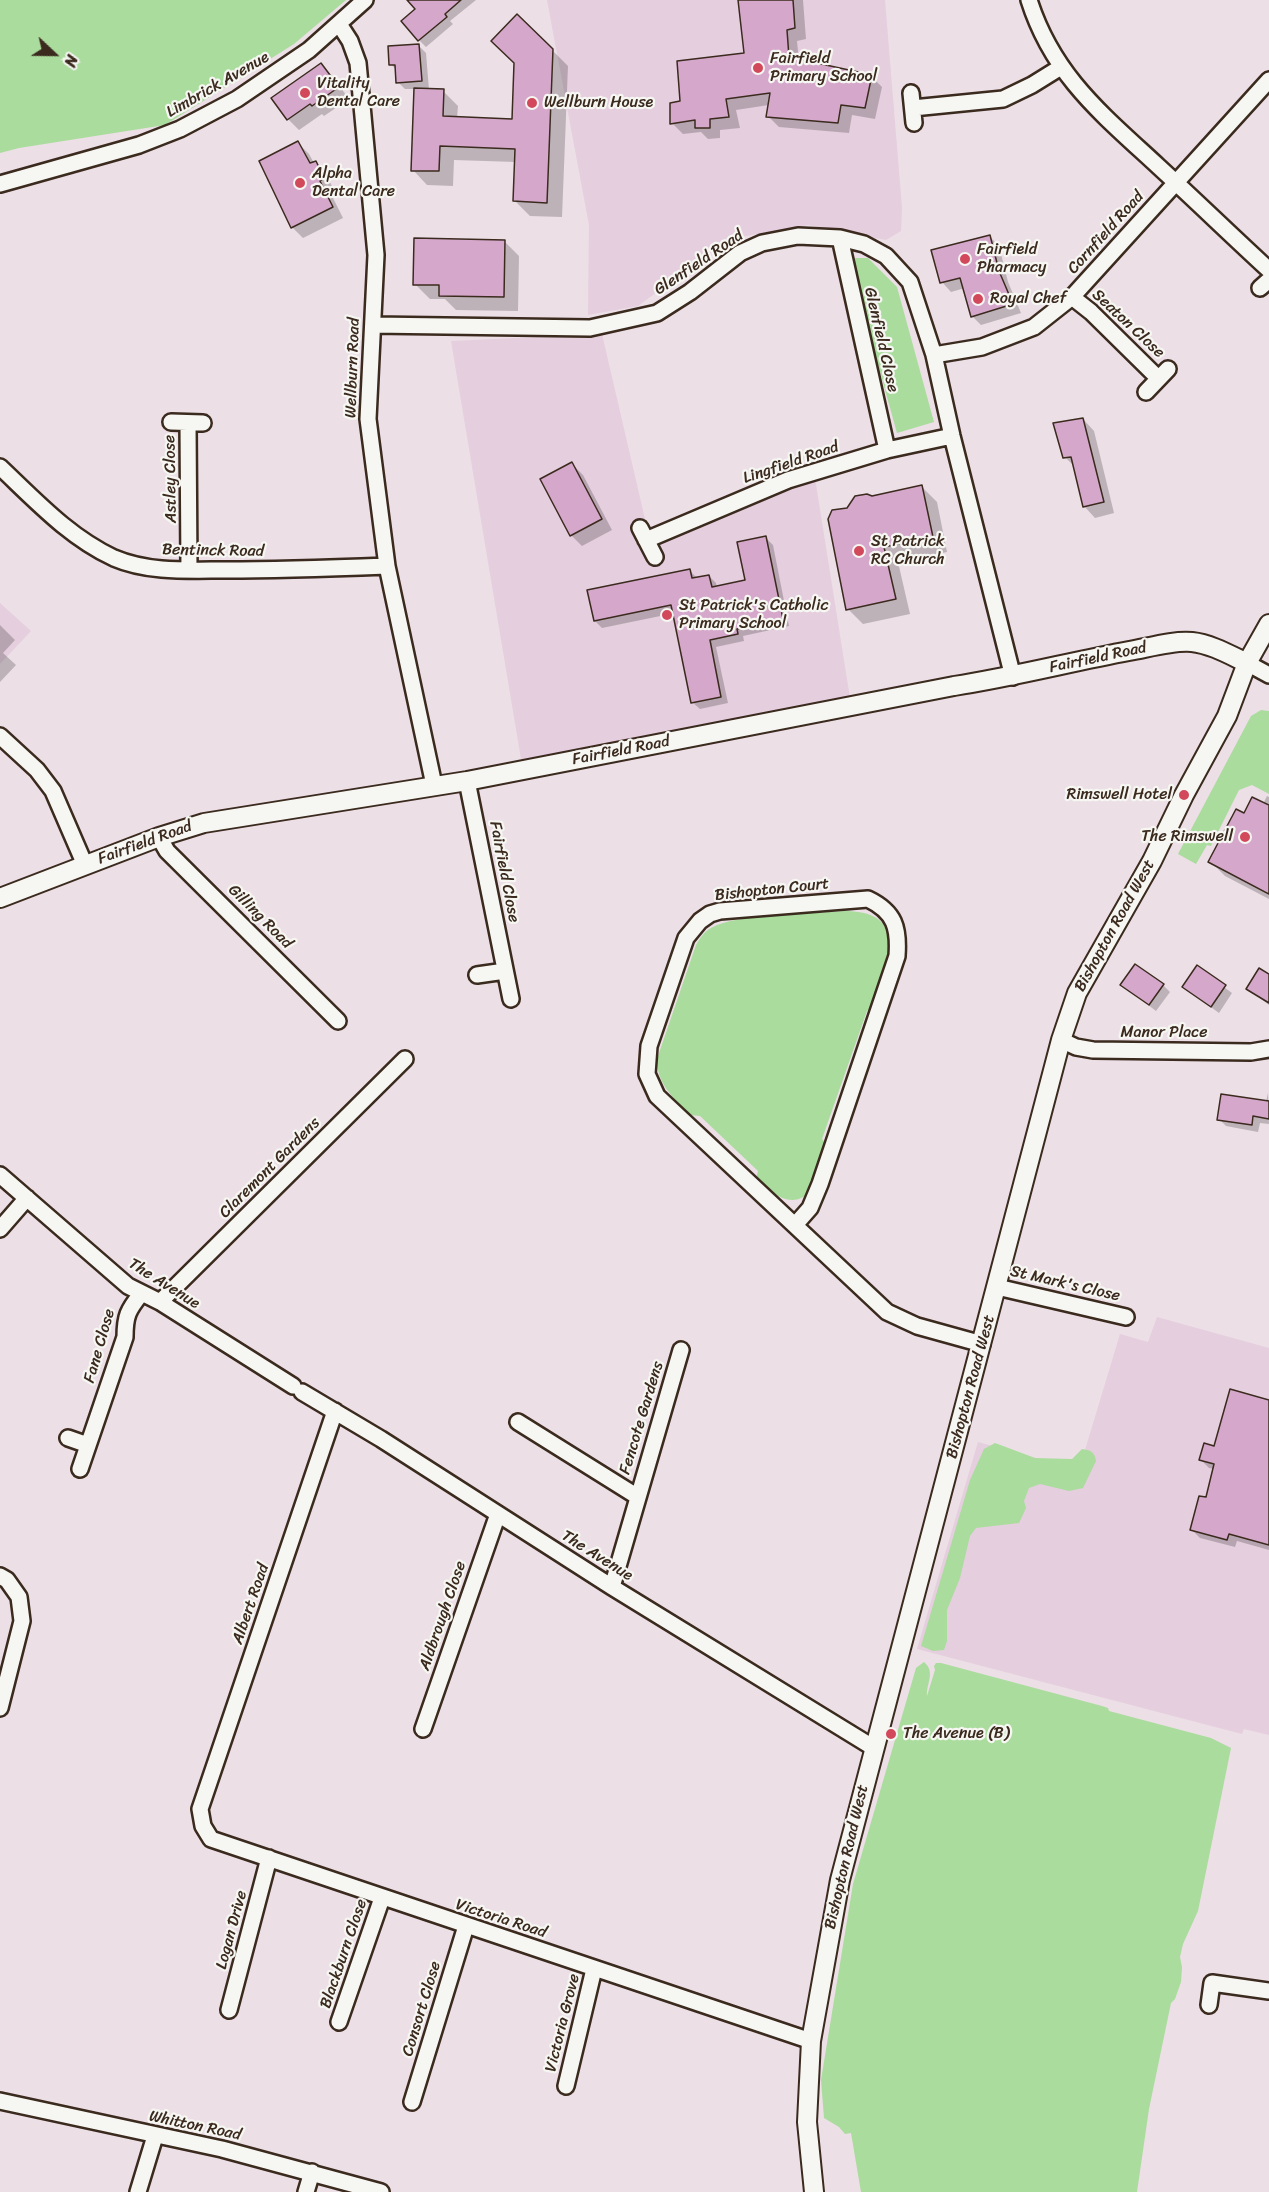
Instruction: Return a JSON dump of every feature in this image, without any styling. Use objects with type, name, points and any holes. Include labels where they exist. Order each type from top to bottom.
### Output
[{"type":"street","name":"Limbrick Avenue","points":[[0,184],[139,145],[180,129],[264,82],[309,50],[365,0]]},
{"type":"street","points":[[1029,0],[1045,42],[1060,67],[1087,100],[1269,270]]},
{"type":"street","name":"Wellburn Road","points":[[339,24],[350,41],[358,63],[376,255],[368,419],[387,566],[434,785]]},
{"type":"street","points":[[913,108],[1003,99],[1032,85],[1060,67]]},
{"type":"street","name":"Cornfield Road","points":[[934,355],[982,346],[1034,327],[1072,297],[1269,80]]},
{"type":"street","name":"Glenfield Road","points":[[373,325],[590,328],[657,313],[690,292],[740,253],[762,243],[798,236],[840,238],[864,244],[886,256],[910,282],[934,355],[952,436],[1013,677]]},
{"type":"street","name":"Glenfield Close","points":[[840,238],[887,450]]},
{"type":"street","name":"Seaton Close","points":[[1072,297],[1163,373],[1146,392]]},
{"type":"street","name":"Astley Close","points":[[171,422],[196,423],[189,570]]},
{"type":"street","name":"Lingfield Road","points":[[655,556],[643,534],[788,480],[887,450],[952,436]]},
{"type":"street","name":"Bentinck Road","points":[[0,467],[62,525],[88,544],[116,559],[152,568],[189,570],[387,566]]},
{"type":"street","name":"Bishopton Road West","points":[[814,2192],[807,2122],[811,2041],[840,1880],[1061,1040],[1077,993],[1136,890],[1227,716],[1247,663],[1269,624]]},
{"type":"street","name":"Fairfield Road","points":[[0,897],[159,837],[204,823],[467,781],[954,686],[1013,677],[1073,662],[1163,645],[1192,642],[1247,663]]},
{"type":"street","points":[[1247,663],[1269,675]]},
{"type":"street","points":[[0,736],[37,770],[53,791],[85,865]]},
{"type":"street","name":"Fairfield Close","points":[[467,781],[511,999]]},
{"type":"street","name":"Gilling Road","points":[[159,837],[167,851],[338,1021]]},
{"type":"street","name":"Bishopton Court","points":[[795,1226],[810,1208],[820,1184],[897,956],[898,936],[892,918],[879,904],[868,899],[720,911],[710,914],[696,925],[687,938],[650,1046],[647,1074],[657,1096],[795,1226],[887,1312],[917,1326],[982,1344]]},
{"type":"street","points":[[477,975],[505,971]]},
{"type":"street","name":"Manor Place","points":[[1061,1040],[1076,1047],[1111,1051],[1251,1052],[1269,1049]]},
{"type":"street","name":"Claremont Gardens","points":[[160,1302],[405,1059]]},
{"type":"street","name":"The Avenue","points":[[0,1175],[128,1286],[160,1302],[612,1587],[873,1748]]},
{"type":"street","points":[[0,1229],[27,1198]]},
{"type":"street","name":"St Mark's Close","points":[[997,1287],[1126,1317]]},
{"type":"street","name":"Fane Close","points":[[80,1469],[125,1337],[125,1321],[130,1307],[141,1294]]},
{"type":"street","name":"Fencote Gardens","points":[[612,1587],[681,1350]]},
{"type":"street","name":"Albert Road","points":[[200,1809],[335,1411]]},
{"type":"street","name":"Fencote Gardens","points":[[518,1422],[638,1497]]},
{"type":"street","points":[[68,1438],[88,1445]]},
{"type":"street","name":"Aldbrough Close","points":[[423,1729],[498,1514]]},
{"type":"street","points":[[0,1576],[7,1580],[19,1597],[22,1621],[0,1708]]},
{"type":"street","name":"Victoria Road","points":[[200,1809],[203,1826],[211,1839],[811,2041]]},
{"type":"street","name":"Logan Drive","points":[[229,2010],[269,1858]]},
{"type":"street","name":"Blackburn Close","points":[[339,2022],[382,1898]]},
{"type":"street","name":"Consort Close","points":[[412,2102],[466,1926]]},
{"type":"street","name":"Victoria Grove","points":[[566,2086],[594,1969]]},
{"type":"street","points":[[1209,2005],[1212,1983],[1269,1991]]},
{"type":"street","name":"Whitton Road","points":[[0,2101],[222,2149],[381,2192]]},
{"type":"street","points":[[138,2192],[155,2136]]},
{"type":"street","points":[[306,2192],[312,2172]]},
{"type":"shaded area","name":"Fairfield Primary School","points":[[547,0],[885,0],[902,208],[901,231],[886,240],[808,225],[729,239],[638,306],[588,315],[589,225]]},
{"type":"shaded area","name":"St Patrick's Catholic Primary School","points":[[602,334],[648,532],[815,478],[850,698],[522,765],[451,341]]},
{"type":"shaded area","points":[[0,603],[31,631],[0,664]]},
{"type":"shaded area","points":[[1157,1317],[1269,1348],[1269,1735],[1244,1729],[1242,1734],[917,1649],[978,1442],[1079,1470],[1120,1334],[1148,1342]]},
{"type":"green space","points":[[0,0],[346,0],[294,44],[165,125],[0,153]]},
{"type":"green space","points":[[855,258],[868,258],[897,287],[934,422],[897,433],[851,267]]},
{"type":"green space","points":[[1261,710],[1269,711],[1269,794],[1252,785],[1239,790],[1211,846],[1207,845],[1196,864],[1178,854],[1251,716]]},
{"type":"green space","points":[[844,911],[871,915],[884,924],[889,940],[883,981],[878,998],[867,1011],[822,1139],[827,1145],[811,1191],[804,1197],[789,1200],[775,1194],[756,1179],[758,1171],[700,1116],[690,1115],[666,1089],[659,1074],[658,1056],[696,945],[702,935],[723,923],[739,919]]},
{"type":"green space","points":[[995,1443],[1035,1458],[1072,1459],[1082,1449],[1085,1449],[1093,1454],[1096,1461],[1083,1488],[1069,1491],[1040,1484],[1029,1488],[1024,1501],[1026,1508],[1019,1523],[976,1528],[970,1536],[960,1578],[947,1610],[947,1641],[944,1650],[933,1651],[921,1646],[970,1480],[984,1449]]},
{"type":"green space","points":[[924,1662],[930,1674],[927,1696],[935,1670],[934,1666],[936,1663],[941,1663],[1102,1706],[1108,1708],[1109,1711],[1211,1738],[1231,1748],[1198,1911],[1183,1944],[1180,1957],[1181,1982],[1175,1999],[1171,2003],[1149,2109],[1137,2192],[861,2192],[851,2133],[845,2134],[839,2127],[824,2118],[821,2080],[853,1884],[916,1668]]},
{"type":"building","points":[[407,0],[461,0],[445,14],[447,17],[418,41],[401,21],[415,9]]},
{"type":"building","name":"Fairfield Primary School","points":[[738,0],[793,0],[795,28],[787,30],[789,57],[872,75],[865,108],[841,105],[838,123],[766,117],[770,93],[726,99],[729,117],[710,119],[710,128],[695,128],[695,120],[670,124],[670,103],[680,101],[677,61],[744,53]]},
{"type":"building","name":"Wellburn House","points":[[517,14],[553,49],[547,203],[513,201],[515,149],[440,146],[439,171],[411,171],[414,88],[444,89],[443,116],[512,119],[514,63],[491,41]]},
{"type":"building","points":[[419,44],[422,81],[396,83],[395,65],[389,65],[388,46]]},
{"type":"building","name":"Vitality Dental Care","points":[[321,63],[339,87],[287,120],[271,98]]},
{"type":"building","name":"Alpha Dental Care","points":[[298,141],[310,163],[316,161],[324,178],[320,181],[333,207],[291,228],[259,161]]},
{"type":"building","points":[[990,235],[999,271],[1013,304],[971,317],[960,278],[940,283],[931,250]]},
{"type":"building","points":[[414,238],[505,240],[504,297],[439,296],[439,285],[413,285]]},
{"type":"building","points":[[1083,418],[1104,502],[1083,507],[1071,457],[1063,458],[1053,423]]},
{"type":"building","points":[[572,462],[602,519],[570,536],[540,479]]},
{"type":"building","name":"St Patrick RC Church","points":[[922,485],[933,537],[884,547],[896,599],[846,610],[828,519],[832,510],[847,508],[855,496],[867,494],[872,496]]},
{"type":"building","points":[[766,536],[783,619],[737,629],[738,634],[710,640],[721,697],[691,703],[671,605],[594,621],[587,590],[690,569],[692,578],[709,575],[712,587],[745,580],[737,542]]},
{"type":"building","name":"The Rimswell","points":[[1252,797],[1269,805],[1269,894],[1208,862],[1236,809],[1244,813]]},
{"type":"building","points":[[1135,964],[1164,984],[1149,1005],[1120,985]]},
{"type":"building","points":[[1197,965],[1226,985],[1211,1007],[1182,987]]},
{"type":"building","points":[[1259,968],[1269,974],[1269,1003],[1246,989]]},
{"type":"building","points":[[1221,1094],[1269,1101],[1269,1119],[1253,1116],[1252,1125],[1217,1120]]},
{"type":"building","points":[[1230,1389],[1269,1400],[1269,1545],[1229,1534],[1227,1540],[1190,1530],[1199,1496],[1206,1497],[1214,1464],[1199,1460],[1204,1443],[1214,1446]]},
{"type":"place","name":"Fairfield Primary School","points":[[758,68]]},
{"type":"place","name":"Vitality Dental Care","points":[[305,93]]},
{"type":"place","name":"Wellburn House","points":[[532,103]]},
{"type":"place","name":"Alpha Dental Care","points":[[300,183]]},
{"type":"place","name":"Fairfield Pharmacy","points":[[965,259]]},
{"type":"place","name":"Royal Chef","points":[[978,299]]},
{"type":"place","name":"St Patrick RC Church","points":[[859,551]]},
{"type":"place","name":"St Patrick's Catholic Primary School","points":[[667,615]]},
{"type":"place","name":"Rimswell Hotel","points":[[1184,795]]},
{"type":"place","name":"The Rimswell","points":[[1245,837]]},
{"type":"place","name":"The Avenue (B)","points":[[891,1734]]}]
